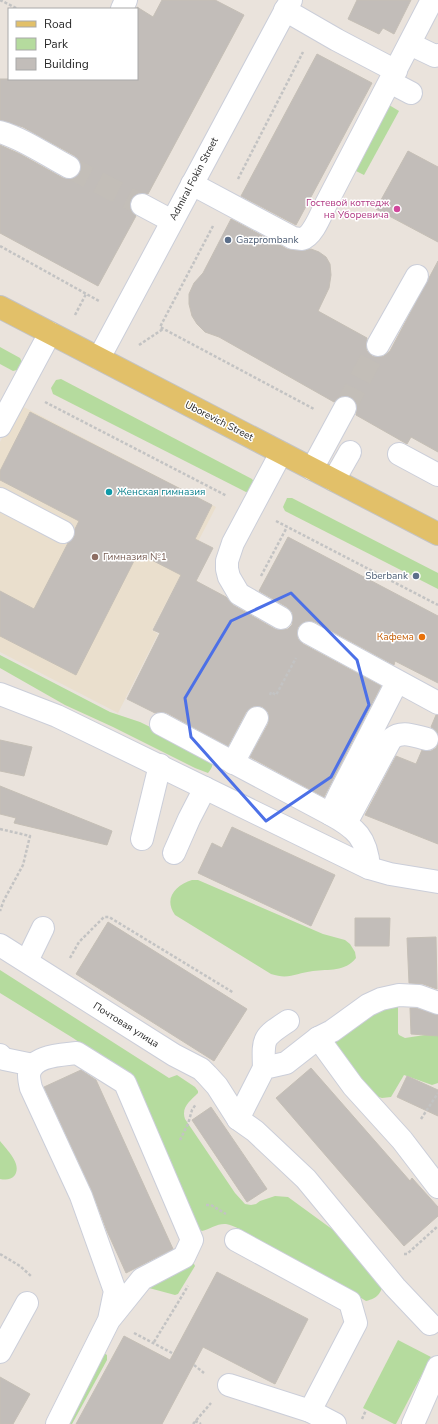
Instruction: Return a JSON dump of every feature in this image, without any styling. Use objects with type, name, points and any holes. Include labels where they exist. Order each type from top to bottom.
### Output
[{"type":"main road","name":"Uborevich Street","points":[[0,307],[438,534]]},
{"type":"street","points":[[192,184],[292,238],[301,239],[307,237],[311,233],[432,0]]},
{"type":"street","points":[[288,5],[316,27],[393,76],[411,93]]},
{"type":"street","name":"Admiral Fokin Street","points":[[98,358],[288,5]]},
{"type":"street","points":[[410,44],[435,56],[438,55]]},
{"type":"street","points":[[0,132],[21,141],[69,167]]},
{"type":"street","points":[[326,204],[339,204],[349,186]]},
{"type":"street","points":[[142,205],[172,221]]},
{"type":"street","points":[[378,345],[417,276]]},
{"type":"street","points":[[0,426],[50,333]]},
{"type":"street","points":[[312,469],[345,408]]},
{"type":"street","points":[[334,480],[350,452]]},
{"type":"street","points":[[281,453],[233,543],[226,569],[239,594],[281,618]]},
{"type":"street","points":[[399,454],[438,475]]},
{"type":"street","points":[[0,499],[63,532]]},
{"type":"street","points":[[309,634],[438,703]]},
{"type":"street","points":[[338,818],[340,793],[398,682]]},
{"type":"street","points":[[0,694],[57,716],[369,868],[390,874],[438,882]]},
{"type":"street","points":[[233,762],[257,718]]},
{"type":"street","points":[[161,724],[338,818],[354,829],[366,848],[369,868]]},
{"type":"street","points":[[338,818],[391,739],[396,735],[404,734],[427,739]]},
{"type":"street","points":[[142,839],[160,765]]},
{"type":"street","points":[[174,853],[189,818],[205,788]]},
{"type":"street","points":[[27,961],[43,928]]},
{"type":"street","name":"Почтовая улица","points":[[0,945],[174,1055],[200,1069],[217,1086],[234,1113]]},
{"type":"street","points":[[264,1068],[286,1064],[318,1038],[332,1031],[368,1005],[381,999],[399,996],[419,996],[438,1003]]},
{"type":"street","points":[[86,1013],[163,1060],[174,1055]]},
{"type":"street","points":[[288,1021],[269,1033],[264,1044],[264,1068],[234,1113],[255,1130],[306,1179],[395,1287],[435,1324]]},
{"type":"street","points":[[318,1038],[353,1086],[402,1140],[438,1187]]},
{"type":"street","points":[[57,1424],[109,1320],[142,1279],[184,1257],[192,1240],[125,1084],[77,1053],[40,1059],[33,1065],[29,1074],[31,1088],[81,1196],[115,1291],[109,1320]]},
{"type":"street","points":[[0,1055],[4,1059],[33,1065]]},
{"type":"street","points":[[236,1240],[350,1302],[356,1323],[310,1411]]},
{"type":"street","points":[[0,1352],[27,1303]]},
{"type":"street","points":[[413,1424],[438,1367]]},
{"type":"street","points":[[229,1385],[310,1411],[335,1424]]},
{"type":"path","points":[[0,0],[16,8]]},
{"type":"path","points":[[296,399],[160,327],[316,27]]},
{"type":"path","points":[[0,246],[103,303]]},
{"type":"path","points":[[136,346],[164,329]]},
{"type":"path","points":[[20,389],[438,605]]},
{"type":"path","points":[[259,579],[287,527]]},
{"type":"path","points":[[257,718],[271,692],[276,695],[297,656]]},
{"type":"path","points":[[0,829],[30,836],[23,865],[4,900],[0,911]]},
{"type":"path","points":[[0,898],[4,900]]},
{"type":"path","points":[[79,942],[104,917],[109,917],[234,993]]},
{"type":"path","points":[[162,1173],[188,1124],[192,1110],[197,1101],[204,1095],[234,1113]]},
{"type":"path","points":[[398,1253],[407,1254],[438,1226]]},
{"type":"path","points":[[174,1354],[154,1342],[189,1286]]},
{"type":"path","points":[[194,1421],[201,1424]]},
{"type":"highlighted area","points":[[291,593],[357,660],[369,705],[331,777],[266,821],[191,737],[185,698],[231,621]]},
{"type":"shaded area","name":"Гимназия №1","points":[[20,405],[216,507],[152,630],[158,634],[118,713],[0,652],[0,442]]},
{"type":"green space","points":[[389,105],[399,111],[364,175],[354,170]]},
{"type":"green space","points":[[0,347],[20,358],[22,362],[17,370],[13,371],[0,364]]},
{"type":"green space","points":[[61,379],[252,479],[254,482],[249,491],[246,492],[53,394],[51,388],[56,380]]},
{"type":"green space","points":[[287,498],[292,498],[438,573],[438,589],[285,511],[283,507]]},
{"type":"green space","points":[[0,655],[110,712],[140,722],[183,743],[212,762],[212,768],[208,773],[195,768],[65,705],[0,668]]},
{"type":"green space","points":[[192,880],[198,880],[323,934],[345,940],[350,944],[355,952],[356,958],[347,966],[342,968],[313,971],[288,976],[277,976],[271,974],[175,915],[170,903],[173,893],[181,885]]},
{"type":"green space","points":[[0,970],[169,1078],[177,1075],[195,1087],[198,1093],[185,1108],[185,1119],[235,1193],[245,1204],[251,1205],[275,1196],[288,1197],[336,1232],[384,1283],[378,1295],[366,1301],[238,1228],[226,1224],[220,1224],[202,1231],[196,1227],[105,1060],[73,1038],[0,993]]},
{"type":"green space","points":[[398,1006],[399,1035],[405,1038],[438,1033],[438,1083],[432,1085],[404,1075],[391,1097],[382,1098],[365,1093],[329,1040],[373,1008]]},
{"type":"green space","points":[[0,1141],[13,1157],[17,1166],[15,1175],[12,1178],[4,1180],[0,1179]]},
{"type":"green space","points":[[191,1263],[195,1266],[178,1294],[175,1295],[149,1288],[148,1285]]},
{"type":"green space","points":[[398,1340],[431,1357],[396,1424],[394,1424],[363,1408]]},
{"type":"green space","points":[[102,1352],[107,1355],[107,1360],[72,1424],[58,1424]]},
{"type":"building","points":[[162,0],[215,0],[244,15],[148,194],[136,194],[131,199],[131,211],[136,216],[98,286],[0,233],[0,145],[20,154],[63,178],[70,179],[76,177],[80,173],[81,167],[80,161],[75,156],[23,127],[0,120],[0,79],[138,80],[137,7],[153,17]]},
{"type":"building","points":[[357,0],[411,0],[394,34],[383,28],[379,34],[348,19]]},
{"type":"building","points":[[317,54],[372,83],[296,225],[241,196]]},
{"type":"building","points":[[408,151],[438,167],[438,242],[376,209]]},
{"type":"building","points":[[231,219],[287,249],[302,251],[311,249],[326,257],[330,264],[331,275],[329,288],[318,311],[367,338],[367,351],[372,356],[384,356],[390,351],[438,261],[438,452],[411,437],[407,444],[356,415],[357,407],[355,401],[351,397],[339,397],[334,402],[219,337],[205,332],[197,324],[192,316],[189,304],[189,294],[194,283],[203,273]]},
{"type":"building","points":[[30,412],[212,505],[195,539],[213,548],[196,581],[226,597],[233,605],[275,629],[288,629],[292,625],[292,612],[287,607],[259,591],[288,537],[438,616],[438,683],[395,661],[394,665],[315,622],[308,621],[302,623],[298,627],[298,639],[303,644],[381,686],[324,797],[250,757],[268,724],[268,712],[263,707],[256,706],[250,708],[246,712],[228,746],[167,713],[155,713],[127,699],[160,633],[153,630],[181,575],[138,553],[76,675],[0,636],[0,591],[34,609],[68,543],[74,537],[75,529],[79,521],[0,480],[0,471]]},
{"type":"building","points":[[436,715],[438,715],[438,734],[431,727]]},
{"type":"building","points":[[0,740],[32,747],[24,776],[0,771]]},
{"type":"building","points":[[438,744],[438,844],[365,815],[396,756],[416,764],[422,750],[431,751],[436,748]]},
{"type":"building","points":[[0,786],[112,831],[107,845],[14,823],[16,818],[0,814]]},
{"type":"building","points":[[232,827],[335,875],[311,926],[198,873],[212,843],[222,848]]},
{"type":"building","points":[[355,918],[390,918],[389,946],[355,946]]},
{"type":"building","points":[[108,922],[247,1009],[214,1061],[76,974]]},
{"type":"building","points":[[436,937],[437,989],[423,984],[409,983],[407,938]]},
{"type":"building","points":[[410,1008],[416,1008],[438,1015],[438,1036],[411,1034]]},
{"type":"building","points":[[311,1068],[410,1181],[412,1178],[438,1207],[438,1216],[404,1246],[276,1098]]},
{"type":"building","points":[[81,1070],[96,1080],[173,1249],[126,1273],[107,1231],[92,1191],[44,1087]]},
{"type":"building","points":[[407,1076],[438,1090],[438,1116],[397,1097]]},
{"type":"building","points":[[211,1107],[267,1189],[247,1202],[192,1120]]},
{"type":"building","points":[[217,1272],[308,1319],[275,1384],[203,1347],[162,1424],[76,1424],[124,1336],[170,1360]]},
{"type":"building","points":[[0,1377],[30,1394],[13,1424],[0,1424]]},
{"type":"tunnel","points":[[69,167],[142,205]]},
{"type":"tunnel","points":[[345,408],[378,345]]},
{"type":"place","name":"Гостевой коттедж на Уборевича","points":[[397,209]]},
{"type":"place","name":"Gazprombank","points":[[228,240]]},
{"type":"place","name":"Женская гимназия","points":[[109,492]]},
{"type":"place","name":"Гимназия №1","points":[[95,557]]},
{"type":"place","name":"Sberbank","points":[[416,576]]},
{"type":"place","name":"Кафема","points":[[422,637]]}]
